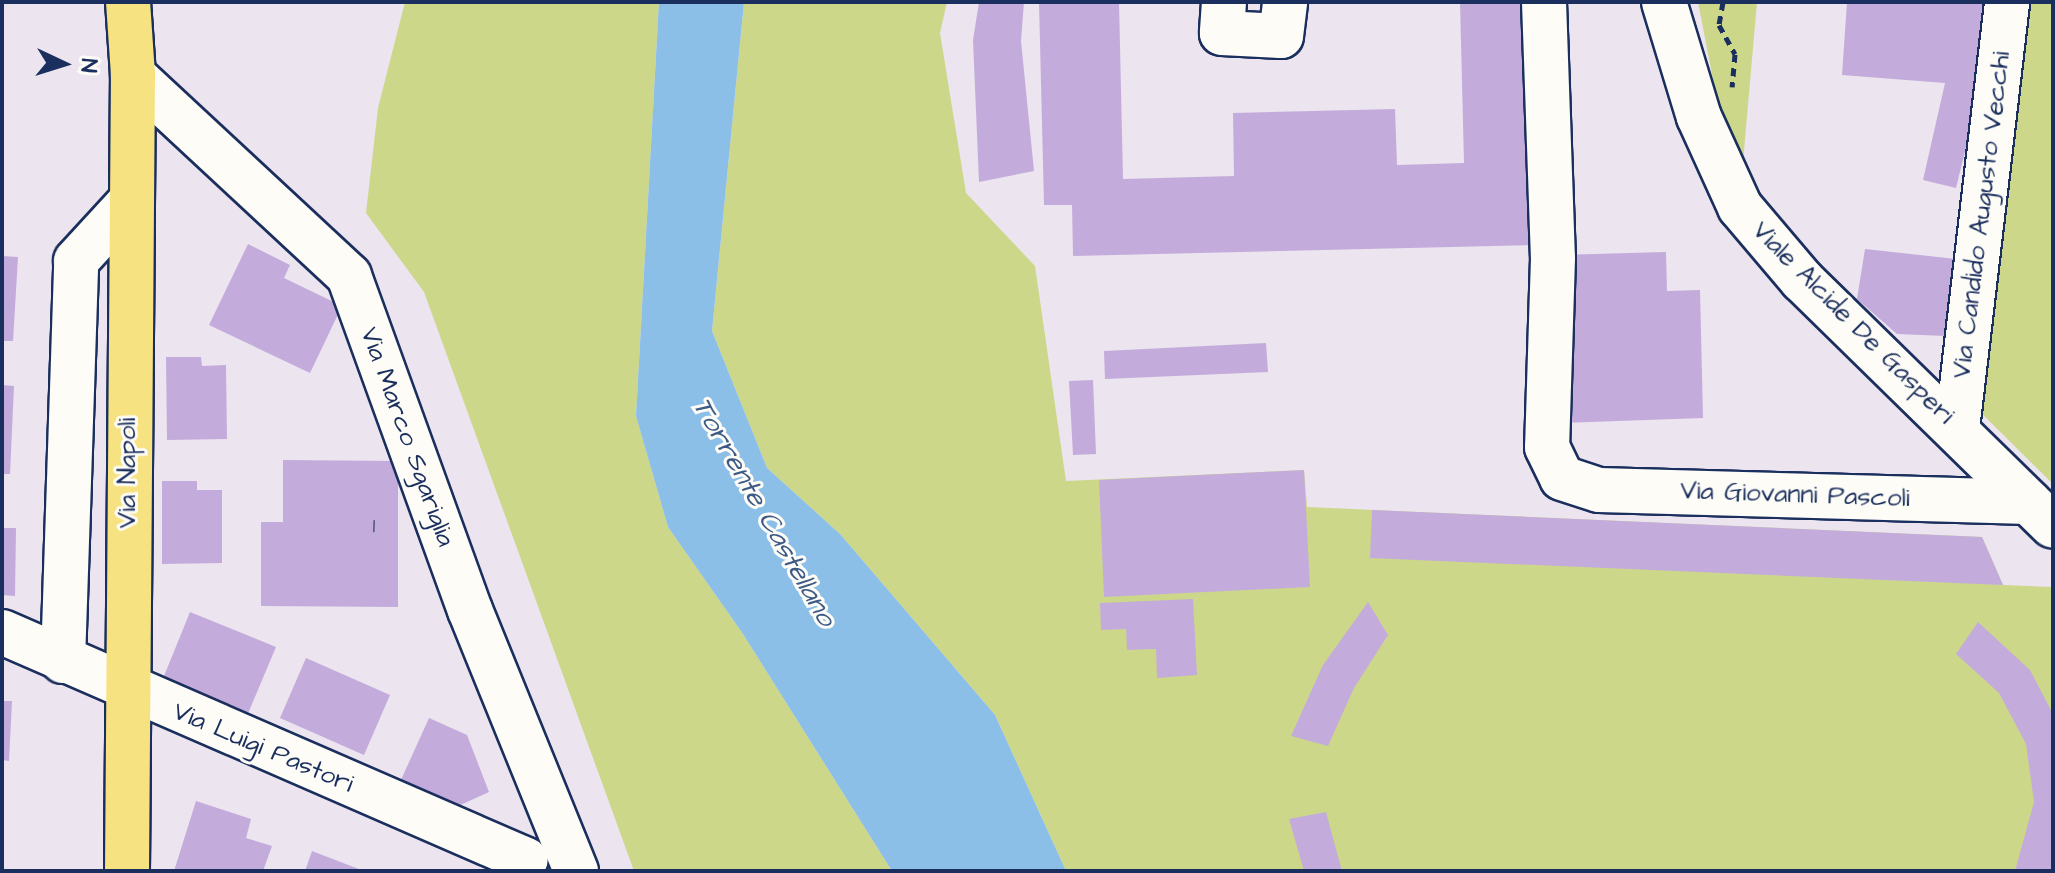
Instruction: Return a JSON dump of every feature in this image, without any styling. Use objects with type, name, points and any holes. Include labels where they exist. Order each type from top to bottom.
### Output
[{"type":"main road","name":"Via Napoli","points":[[127,871],[133,75],[128,2]]},
{"type":"street","points":[[1224,2],[1222,33],[1281,36],[1285,2]]},
{"type":"street","name":"Via Giovanni Pascoli","points":[[1544,2],[1553,258],[1547,447],[1562,478],[1599,490],[2041,514]]},
{"type":"street","name":"Viale Alcide De Gasperi","points":[[1664,2],[1699,117],[1740,207],[1802,280],[2041,514]]},
{"type":"street","name":"Via Candido Augusto Vecchi","points":[[1957,429],[2007,2]]},
{"type":"street","name":"Via Marco Sgariglia","points":[[133,75],[349,276],[470,610],[576,871]]},
{"type":"street","points":[[63,661],[76,261],[131,201]]},
{"type":"street","points":[[69,456],[128,455]]},
{"type":"street","name":"Via Luigi Pastori","points":[[2,632],[126,690],[526,860]]},
{"type":"green space","points":[[405,2],[659,2],[636,416],[668,527],[743,634],[892,871],[634,871],[424,292],[366,213],[378,108]]},
{"type":"green space","points":[[744,2],[947,2],[940,33],[966,193],[1035,266],[1066,481],[1304,470],[1307,507],[1982,537],[2003,585],[2053,587],[2053,871],[1066,871],[995,715],[840,534],[767,468],[712,331]]},
{"type":"green space","points":[[1698,2],[1757,2],[1743,162],[1718,105]]},
{"type":"green space","points":[[2024,2],[2053,2],[2053,484],[1977,409]]},
{"type":"water","name":"Torrente Castellano","points":[[659,2],[744,2],[712,331],[767,468],[840,534],[995,715],[1066,871],[892,871],[743,634],[668,527],[636,416]]},
{"type":"building","points":[[979,2],[1024,2],[1021,41],[1034,171],[979,182],[973,40]]},
{"type":"building","points":[[1039,2],[1119,2],[1123,179],[1234,176],[1233,113],[1395,109],[1397,165],[1464,163],[1460,2],[1528,2],[1534,245],[1073,256],[1072,205],[1044,205]]},
{"type":"building","points":[[1847,2],[1987,2],[1981,86],[1956,188],[1923,180],[1945,83],[1842,75]]},
{"type":"building","points":[[248,244],[290,265],[284,278],[342,306],[310,373],[209,325]]},
{"type":"building","points":[[1865,249],[1956,259],[1946,336],[1897,334],[1857,299]]},
{"type":"building","points":[[1666,252],[1667,291],[1700,290],[1703,418],[1562,423],[1558,255]]},
{"type":"building","points":[[2,256],[18,257],[13,341],[2,341]]},
{"type":"building","points":[[1266,343],[1268,372],[1105,379],[1104,351]]},
{"type":"building","points":[[166,357],[201,357],[202,366],[226,365],[227,439],[167,440]]},
{"type":"building","points":[[1093,380],[1096,454],[1073,455],[1069,381]]},
{"type":"building","points":[[2,385],[14,386],[10,474],[2,474]]},
{"type":"building","points":[[283,460],[398,461],[398,607],[261,606],[261,522],[283,522]]},
{"type":"building","points":[[1304,470],[1310,587],[1104,597],[1099,480]]},
{"type":"building","points":[[162,481],[197,481],[197,490],[222,490],[222,563],[162,564]]},
{"type":"building","points":[[1372,510],[1982,537],[2003,585],[1370,558]]},
{"type":"building","points":[[2,528],[16,528],[15,596],[2,595]]},
{"type":"building","points":[[1193,599],[1197,675],[1157,678],[1156,649],[1127,650],[1126,629],[1101,630],[1100,603]]},
{"type":"building","points":[[1368,602],[1388,635],[1354,688],[1328,746],[1291,736],[1323,665]]},
{"type":"building","points":[[190,612],[276,647],[247,716],[162,681]]},
{"type":"building","points":[[1978,622],[2030,670],[2053,714],[2053,871],[2015,871],[2034,802],[2026,744],[1999,693],[1956,654]]},
{"type":"building","points":[[306,658],[390,695],[364,755],[280,718]]},
{"type":"building","points":[[2,701],[12,701],[9,761],[2,760]]},
{"type":"building","points":[[429,718],[467,735],[489,792],[456,807],[400,782]]},
{"type":"building","points":[[196,801],[251,819],[246,838],[272,846],[263,871],[174,871]]},
{"type":"building","points":[[1326,812],[1342,871],[1304,871],[1289,819]]},
{"type":"building","points":[[312,851],[364,871],[305,871]]}]
